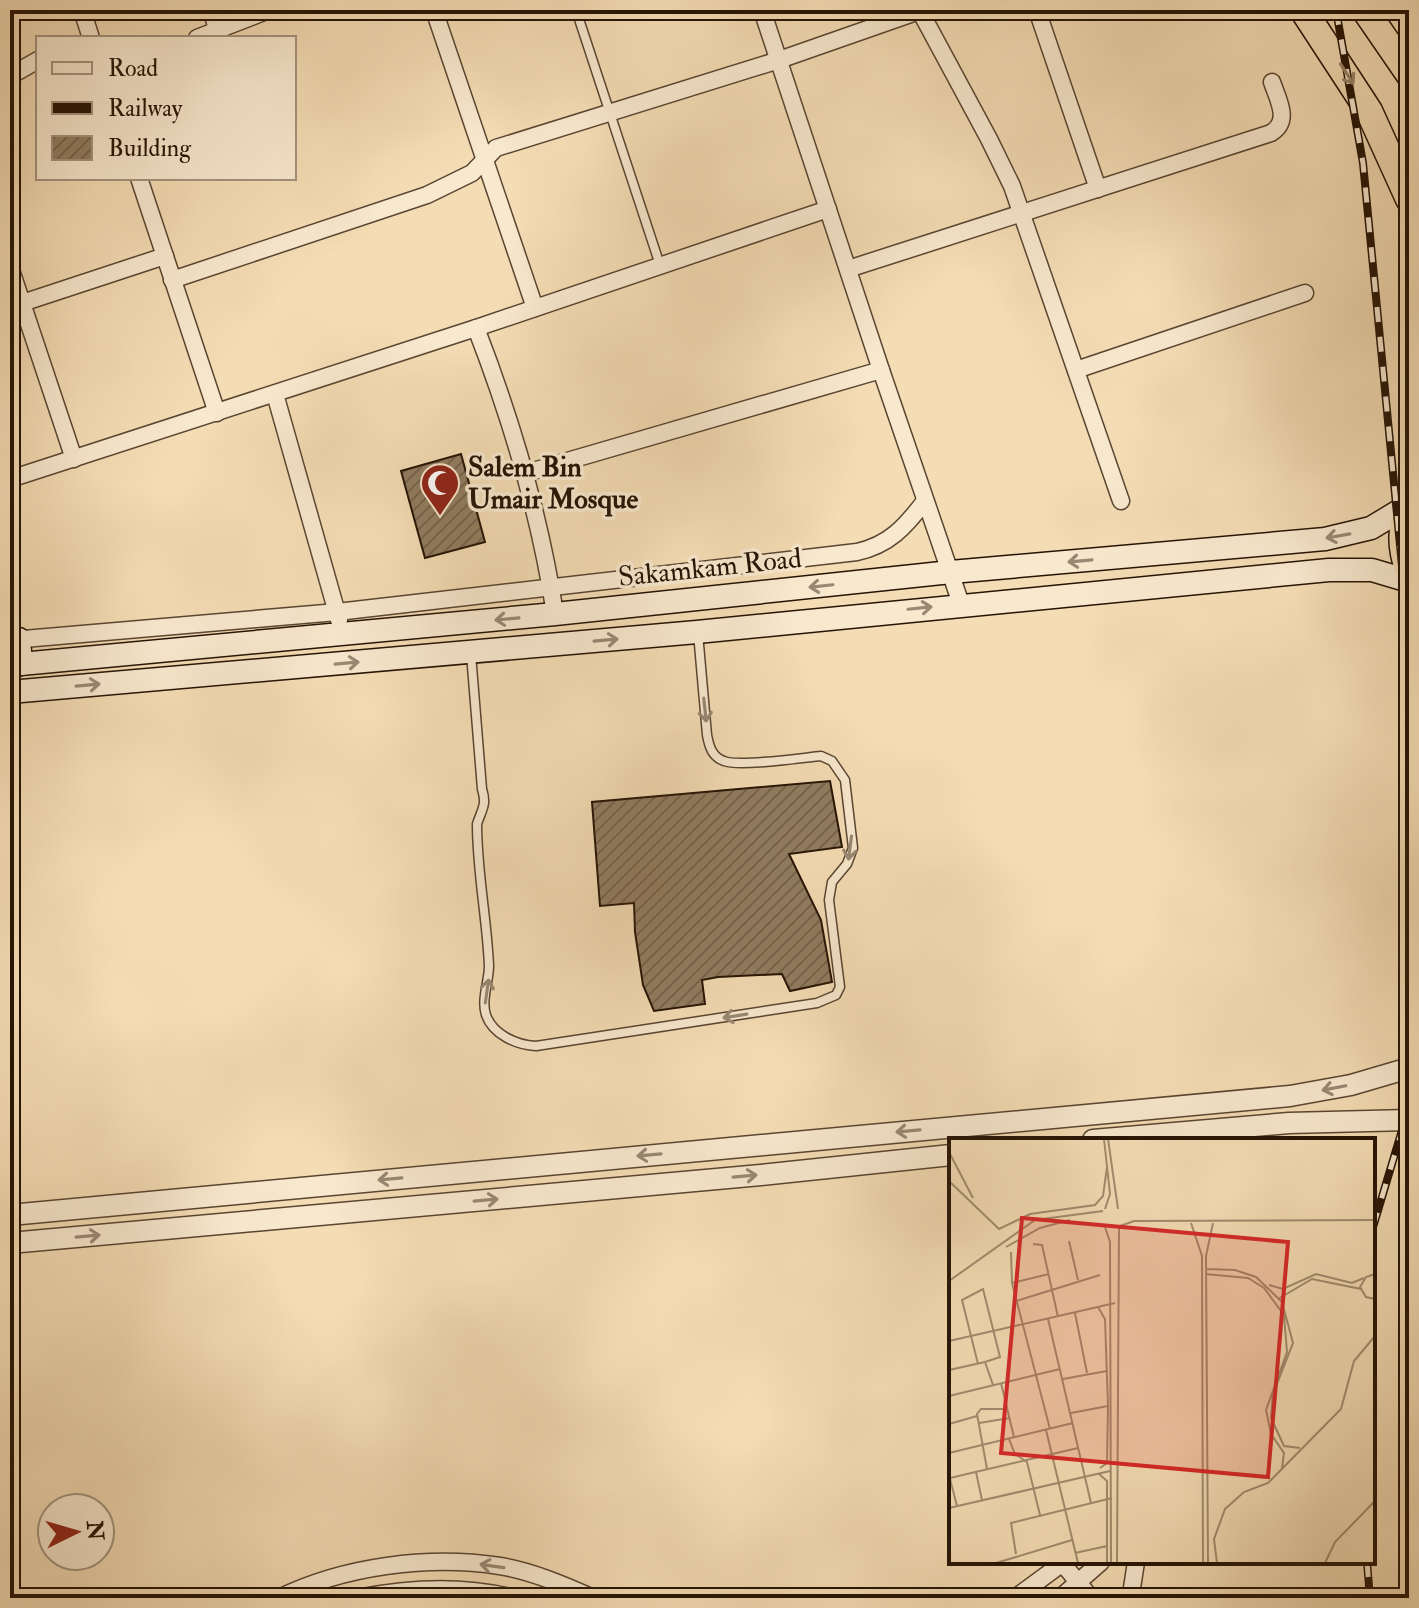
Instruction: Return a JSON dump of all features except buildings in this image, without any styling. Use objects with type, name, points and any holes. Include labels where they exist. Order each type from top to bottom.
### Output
[{"type":"highway","points":[[1303,10],[1369,111],[1409,199]]},
{"type":"highway","points":[[1365,10],[1409,74]]},
{"type":"highway","points":[[1409,507],[1402,531],[1409,571]]},
{"type":"main road","name":"Sakamkam Road","points":[[15,664],[1341,537],[1371,528],[1409,507]]},
{"type":"main road","points":[[10,692],[697,632],[1343,569],[1372,570],[1409,581]]},
{"type":"main road","points":[[15,639],[15,664]]},
{"type":"street","points":[[82,10],[90,36]]},
{"type":"street","points":[[212,10],[217,31]]},
{"type":"street","points":[[203,36],[268,10]]},
{"type":"street","points":[[434,10],[535,308]]},
{"type":"street","points":[[762,10],[961,604]]},
{"type":"street","points":[[172,280],[427,195],[472,173],[496,148],[779,60],[921,10],[995,150],[1021,213],[1121,501]]},
{"type":"street","points":[[1037,10],[1098,189]]},
{"type":"street","points":[[10,76],[36,61]]},
{"type":"street","points":[[848,269],[1275,131],[1282,116],[1272,82]]},
{"type":"street","points":[[140,180],[217,413]]},
{"type":"street","points":[[10,479],[476,328],[828,209]]},
{"type":"street","points":[[16,305],[165,256]]},
{"type":"street","points":[[10,267],[16,305],[74,459]]},
{"type":"street","points":[[1076,370],[1305,293]]},
{"type":"street","points":[[476,328],[504,400],[526,473],[555,614]]},
{"type":"street","points":[[526,473],[881,370]]},
{"type":"street","points":[[275,394],[343,634]]},
{"type":"street","points":[[15,639],[337,612],[870,549],[894,536],[925,501]]},
{"type":"street","points":[[10,1215],[1290,1096],[1351,1085],[1409,1068]]},
{"type":"street","points":[[1207,1104],[1211,1135]]},
{"type":"street","points":[[1177,1106],[1181,1136]]},
{"type":"street","points":[[1132,1138],[1211,1135],[1289,1123],[1409,1120]]},
{"type":"street","points":[[1272,1138],[1289,1123]]},
{"type":"street","points":[[10,1243],[949,1155]]},
{"type":"street","points":[[279,1598],[344,1575],[401,1565],[467,1562],[519,1571],[593,1598]]},
{"type":"street","points":[[1015,1598],[1063,1564]]},
{"type":"street","points":[[1065,1564],[1091,1598]]},
{"type":"street","points":[[1060,1598],[1099,1564]]},
{"type":"street","points":[[1134,1598],[1132,1588],[1136,1564]]},
{"type":"street","points":[[357,1598],[413,1590],[456,1590],[514,1598]]},
{"type":"lane","points":[[576,10],[660,265]]},
{"type":"lane","points":[[471,652],[482,789],[486,801],[477,824],[489,961],[485,1013],[491,1025],[509,1039],[536,1046],[817,1003],[836,995],[840,987],[841,974],[829,900],[832,882],[847,864],[853,848],[845,780],[832,761],[821,756],[733,763],[716,756],[710,749],[707,735],[697,632]]},
{"type":"railway","points":[[1336,10],[1363,163],[1409,638]]},
{"type":"railway","points":[[1409,765],[1409,804]]},
{"type":"railway","points":[[1375,1220],[1409,1107]]},
{"type":"railway","points":[[1367,1564],[1370,1598]]},
{"type":"place","name":"Salem Bin Umair Mosque","points":[[440,517]]}]
